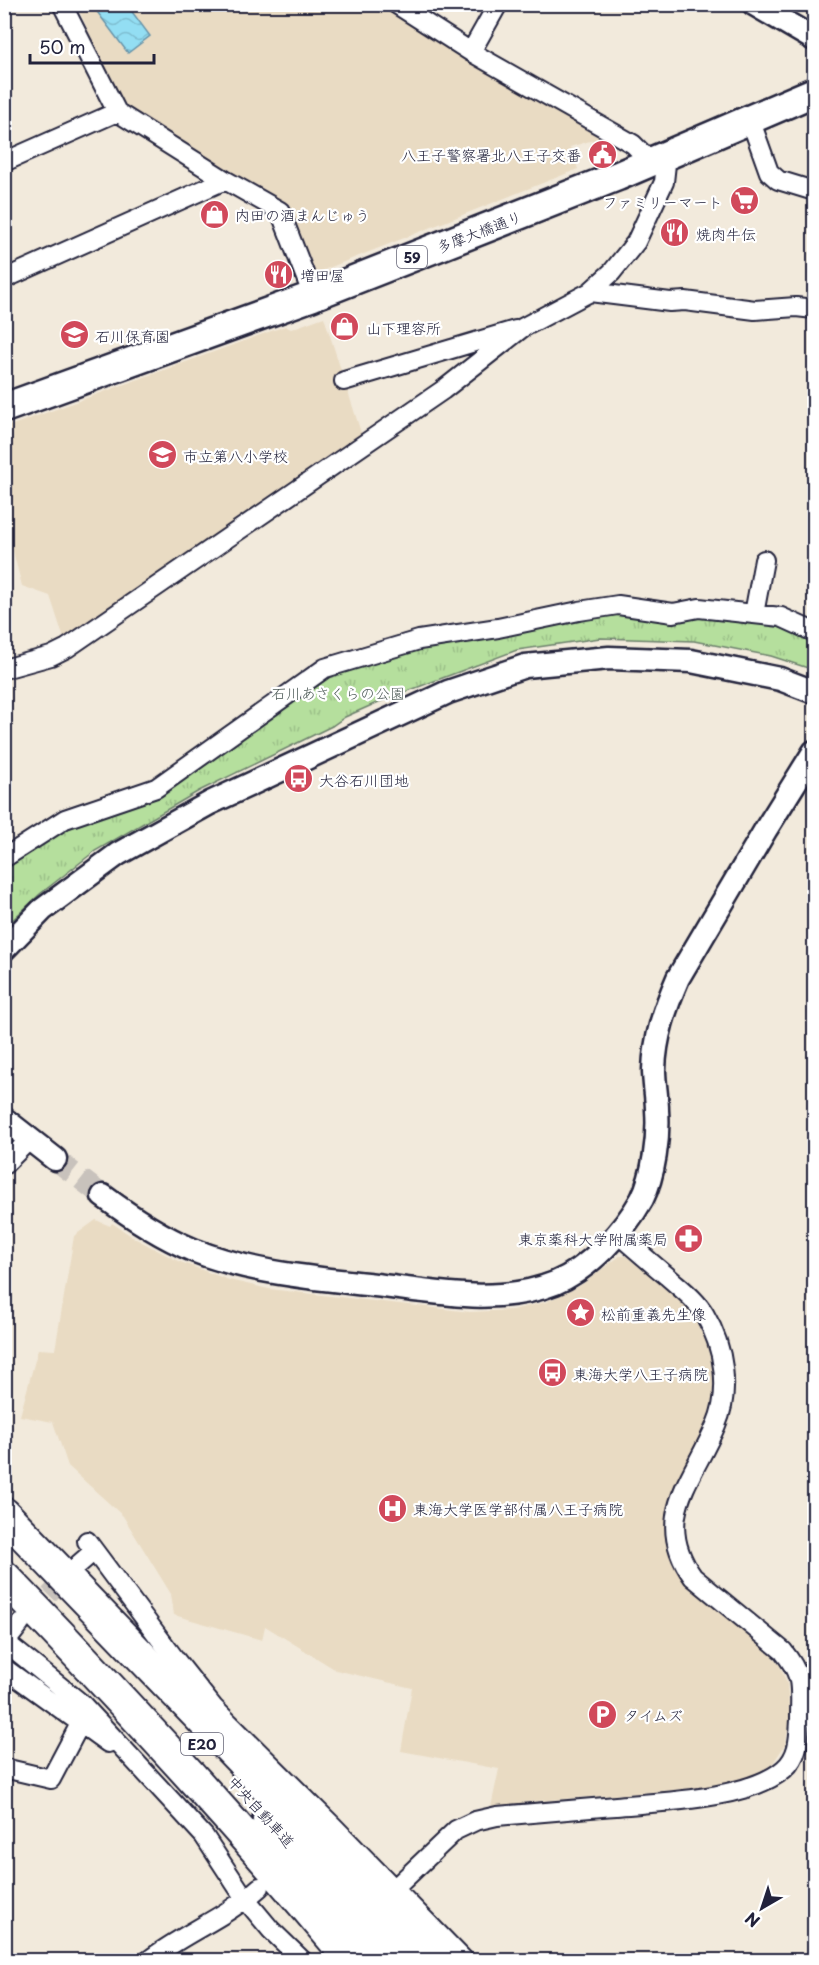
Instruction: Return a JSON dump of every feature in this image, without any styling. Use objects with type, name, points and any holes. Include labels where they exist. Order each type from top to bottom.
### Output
[{"type":"highway","points":[[4,1514],[104,1615],[229,1749],[434,1960]]},
{"type":"highway","name":"中央自動車道","points":[[4,1535],[93,1626],[274,1824],[392,1960]]},
{"type":"highway","name":"中央自動車道","points":[[4,1577],[189,1774],[351,1960]]},
{"type":"main road","name":"多摩大橋通り","points":[[4,408],[313,296],[659,159],[814,92]]},
{"type":"street","points":[[62,4],[117,112],[279,211],[313,296]]},
{"type":"street","points":[[4,669],[51,656],[67,648],[443,390],[522,328],[590,292],[612,272],[636,242],[664,182],[659,159],[471,52],[396,4]]},
{"type":"street","points":[[471,52],[498,4]]},
{"type":"street","points":[[754,4],[814,39]]},
{"type":"street","points":[[4,162],[117,112]]},
{"type":"street","points":[[750,119],[769,172],[778,180],[814,191]]},
{"type":"street","points":[[4,279],[225,180]]},
{"type":"street","points":[[590,292],[755,310],[796,307],[814,309]]},
{"type":"street","points":[[344,381],[522,328]]},
{"type":"street","points":[[754,614],[764,560]]},
{"type":"street","points":[[4,858],[65,819],[156,788],[325,668],[419,639],[498,628],[618,605],[673,613],[699,608],[781,617],[814,632]]},
{"type":"street","points":[[4,949],[42,910],[118,854],[210,803],[448,692],[525,666],[609,658],[691,661],[780,679],[814,692]]},
{"type":"street","points":[[104,1196],[134,1219],[194,1250],[229,1261],[295,1276],[467,1296],[532,1291],[579,1270],[618,1234],[642,1198],[655,1158],[657,1111],[654,1071],[659,1030],[678,978],[814,752]]},
{"type":"street","points":[[4,1119],[55,1159]]},
{"type":"street","points":[[4,1165],[30,1139]]},
{"type":"street","points":[[394,1889],[456,1830],[475,1821],[497,1816],[664,1802],[734,1792],[758,1785],[786,1768],[799,1744],[800,1679],[793,1663],[783,1651],[693,1577],[683,1562],[677,1545],[675,1529],[678,1506],[717,1424],[724,1396],[724,1373],[719,1345],[705,1314],[690,1296],[618,1234]]},
{"type":"street","points":[[79,1564],[90,1546],[214,1708],[330,1828],[464,1960]]},
{"type":"street","points":[[20,1624],[5,1641],[82,1704],[204,1836],[246,1900],[271,1930],[302,1960]]},
{"type":"street","points":[[4,1668],[132,1759]]},
{"type":"street","points":[[4,1768],[51,1779],[80,1724]]},
{"type":"street","points":[[149,1960],[163,1949],[246,1900],[260,1887]]},
{"type":"shaded area","points":[[77,5],[384,5],[600,138],[570,147],[578,169],[316,273],[289,207],[119,102]]},
{"type":"shaded area","points":[[790,5],[814,5],[814,19]]},
{"type":"shaded area","points":[[324,317],[365,445],[67,648],[50,596],[22,586],[5,520],[4,428],[285,326],[291,329]]},
{"type":"shaded area","name":"東海大学医学部付属八王子病院","points":[[96,1220],[110,1226],[112,1223],[136,1239],[178,1261],[229,1280],[269,1289],[470,1312],[512,1310],[546,1302],[580,1286],[620,1256],[626,1256],[683,1303],[694,1317],[708,1346],[714,1374],[713,1398],[705,1426],[674,1487],[667,1515],[667,1539],[672,1561],[684,1580],[769,1652],[780,1666],[787,1684],[790,1718],[785,1745],[773,1763],[763,1772],[739,1782],[700,1788],[537,1801],[491,1807],[499,1769],[401,1751],[412,1688],[336,1670],[265,1626],[262,1640],[174,1615],[171,1594],[123,1516],[68,1466],[53,1422],[20,1416],[38,1349],[55,1350],[74,1236]]},
{"type":"green space","name":"石川あさくらの公園","points":[[699,608],[814,632],[814,670],[771,656],[694,641],[600,638],[517,650],[381,701],[199,791],[95,851],[40,894],[5,927],[5,858],[65,819],[156,788],[325,668],[579,611]]},
{"type":"water","points":[[92,5],[127,5],[150,36],[128,53]]},
{"type":"tunnel","points":[[55,1159],[103,1196]]},
{"type":"tunnel","points":[[30,1614],[71,1572]]},
{"type":"place","name":"八王子警察署北八王子交番","points":[[602,154]]},
{"type":"place","name":"ファミリーマート","points":[[744,201]]},
{"type":"place","name":"内田の酒まんじゅう","points":[[214,214]]},
{"type":"place","name":"焼肉牛伝","points":[[675,233]]},
{"type":"place","name":"増田屋","points":[[279,274]]},
{"type":"place","name":"山下理容所","points":[[345,327]]},
{"type":"place","name":"石川保育園","points":[[74,335]]},
{"type":"place","name":"市立第八小学校","points":[[162,455]]},
{"type":"place","name":"大谷石川団地","points":[[298,779]]},
{"type":"place","name":"東京薬科大学附属薬局","points":[[689,1238]]},
{"type":"place","name":"松前重義先生像","points":[[580,1313]]},
{"type":"place","name":"東海大学八王子病院","points":[[552,1373]]},
{"type":"place","name":"東海大学医学部付属八王子病院","points":[[392,1508]]},
{"type":"place","name":"タイムズ","points":[[603,1714]]}]
